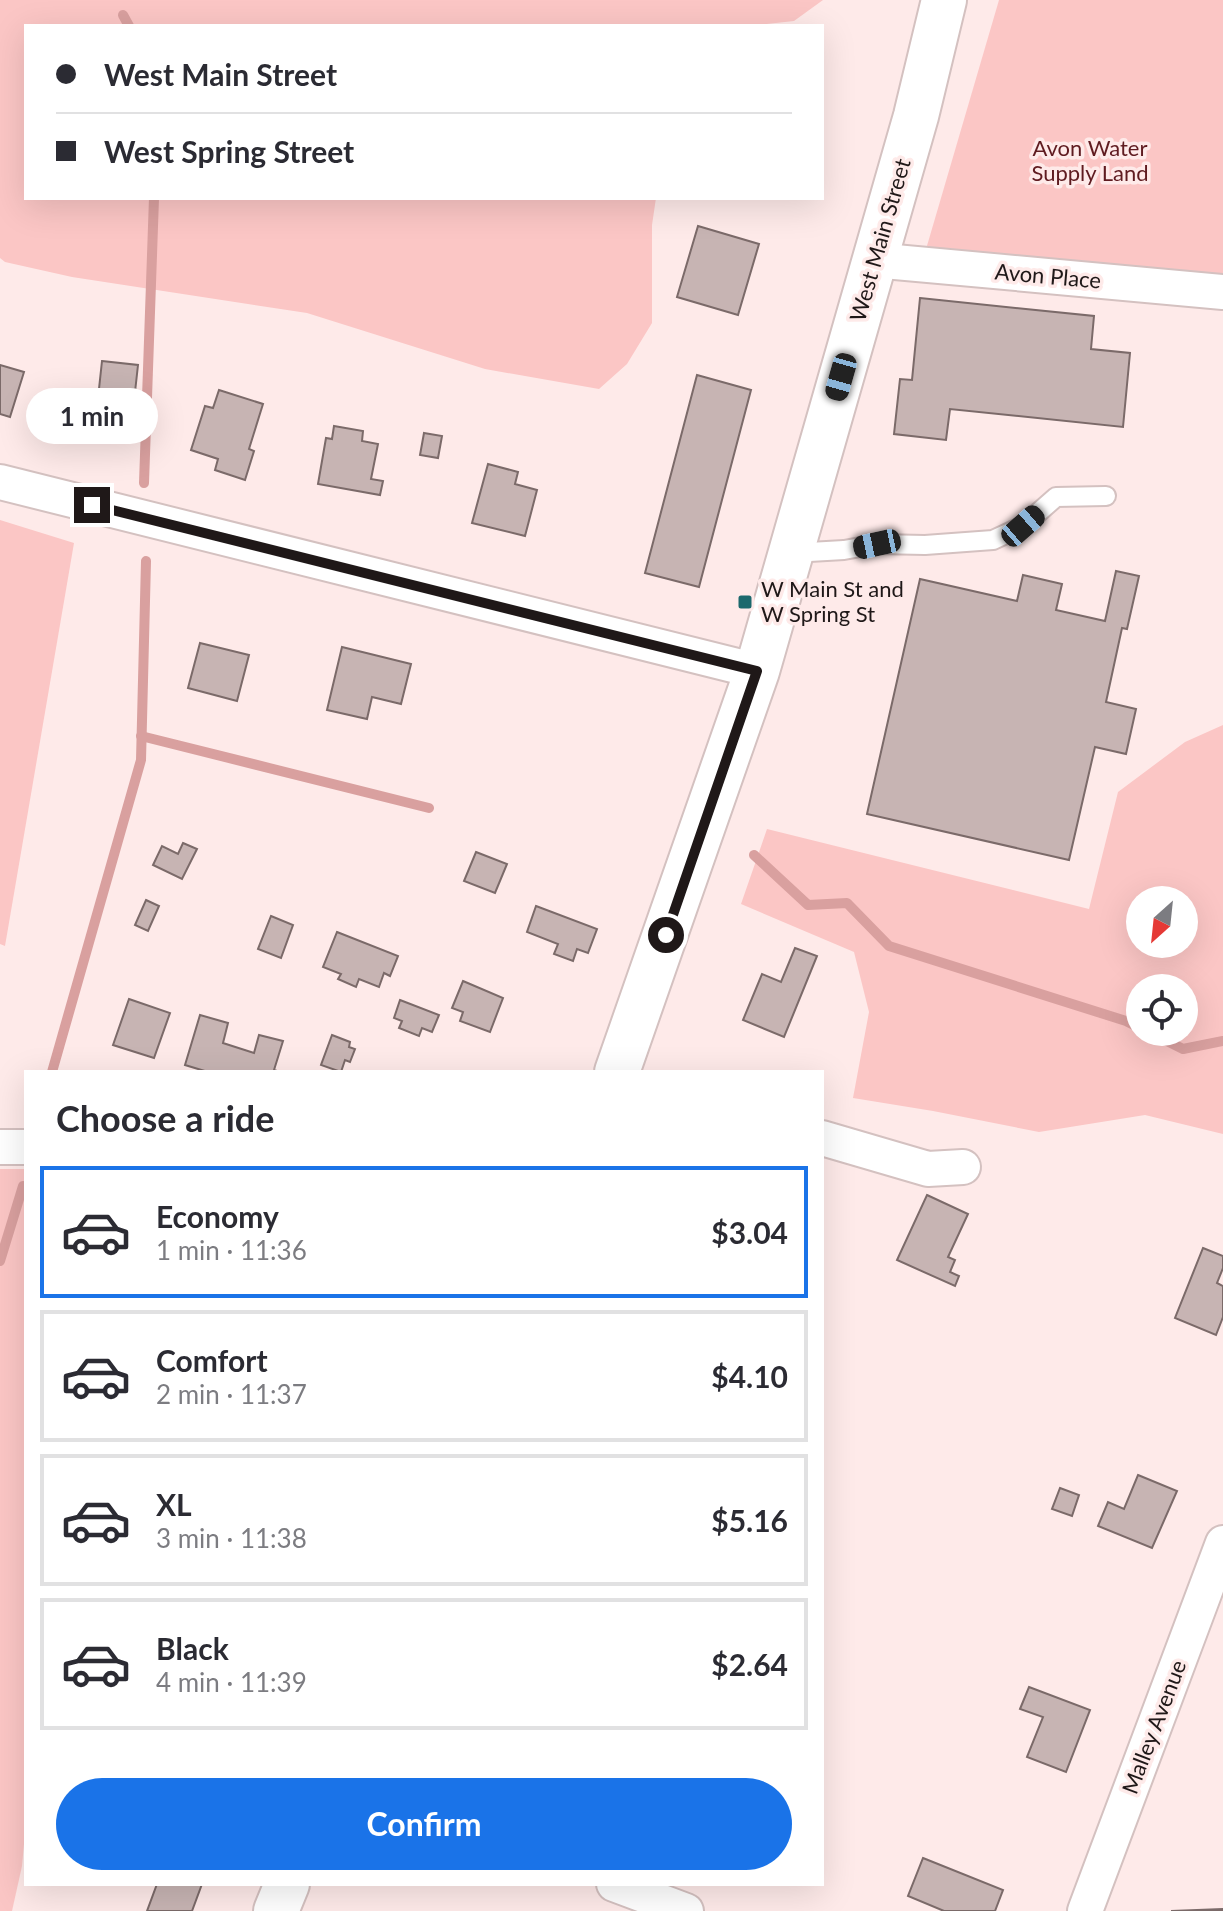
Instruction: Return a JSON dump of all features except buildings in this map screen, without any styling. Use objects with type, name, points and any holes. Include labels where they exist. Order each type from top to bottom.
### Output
[{"type":"main road","name":"West Main Street","points":[[618,1070],[757,671],[916,116],[944,0]]},
{"type":"main road","points":[[276,1911],[286,1886]]},
{"type":"street","name":"Avon Place","points":[[873,260],[1223,292]]},
{"type":"street","points":[[0,482],[757,671]]},
{"type":"street","points":[[824,1139],[928,1169],[963,1167]]},
{"type":"street","points":[[0,1147],[24,1147]]},
{"type":"street","name":"Malley Avenue","points":[[1085,1911],[1223,1543]]},
{"type":"street","points":[[619,1886],[686,1911]]},
{"type":"lane","points":[[792,553],[844,550],[877,544],[925,545],[993,540],[1023,526],[1056,497],[1106,496]]},
{"type":"green space","points":[[0,0],[823,0],[794,21],[767,24],[24,24],[24,200],[656,200],[652,225],[652,323],[627,364],[599,389],[485,369],[307,313],[72,277],[5,262],[0,258]]},
{"type":"green space","name":"Avon Water Supply Land","points":[[999,0],[1223,0],[1223,308],[917,280]]},
{"type":"green space","points":[[0,520],[74,543],[5,946],[0,944]]},
{"type":"green space","points":[[1223,725],[1223,1134],[1145,1115],[1039,1132],[853,1098],[869,1012],[854,952],[741,904],[767,829],[1089,909],[1118,792],[1185,742]]},
{"type":"green space","points":[[0,1169],[24,1169],[24,1844],[12,1911],[0,1911]]},
{"type":"waterway","points":[[123,15],[128,24]]},
{"type":"waterway","points":[[144,483],[154,200]]},
{"type":"waterway","points":[[53,1070],[141,760],[146,561]]},
{"type":"waterway","points":[[141,736],[429,808]]},
{"type":"waterway","points":[[754,855],[808,905],[847,903],[889,946],[1126,1021]]},
{"type":"waterway","points":[[1198,1046],[1223,1041]]},
{"type":"waterway","points":[[1177,1046],[1183,1049],[1198,1046]]},
{"type":"waterway","points":[[0,1261],[23,1186]]},
{"type":"place","name":"W Main St and W Spring St","points":[[745,602]]},
{"type":"route","points":[[92,505],[757,671],[666,935]]}]
